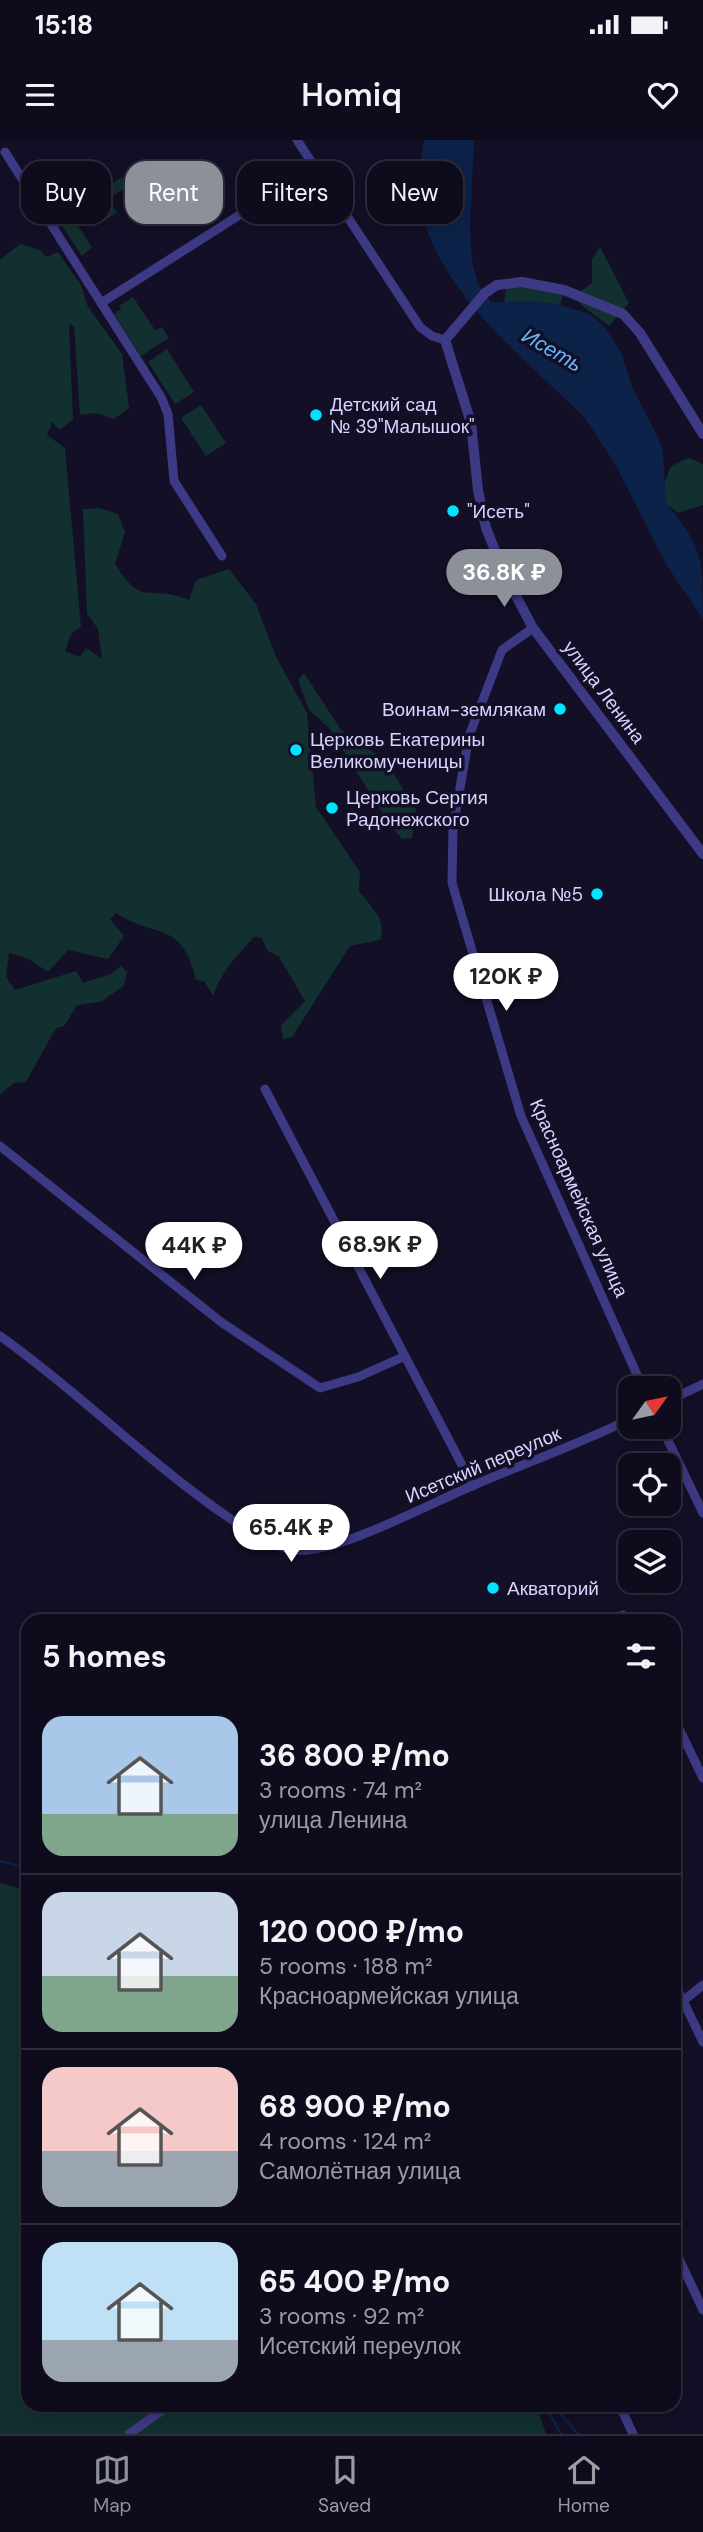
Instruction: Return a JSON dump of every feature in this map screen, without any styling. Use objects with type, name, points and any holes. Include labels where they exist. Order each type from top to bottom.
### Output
[{"type":"street","points":[[298,140],[311,161]]},
{"type":"street","points":[[5,152],[161,397],[168,414],[174,481],[222,556]]},
{"type":"street","points":[[102,303],[237,217]]},
{"type":"street","points":[[352,224],[420,327],[432,336],[445,340],[485,293],[497,285],[522,282],[564,290],[623,314],[640,332],[703,434]]},
{"type":"street","name":"улица Ленина","points":[[445,340],[471,423],[478,490],[493,550],[533,628],[703,854]]},
{"type":"street","name":"Красноармейская улица","points":[[533,628],[502,650],[469,736],[453,828],[452,883],[521,1116],[638,1376]]},
{"type":"street","points":[[265,1089],[403,1357],[473,1486]]},
{"type":"street","points":[[0,1146],[222,1322],[320,1388],[358,1377],[403,1357]]},
{"type":"street","name":"Исетский переулок","points":[[0,1336],[184,1486],[233,1521],[274,1544],[295,1550],[313,1550],[383,1527],[473,1486],[575,1446],[618,1425]]},
{"type":"street","points":[[681,1395],[703,1384]]},
{"type":"street","points":[[667,1439],[703,1513]]},
{"type":"street","points":[[681,1732],[703,1778]]},
{"type":"street","points":[[683,2001],[703,1985]]},
{"type":"street","points":[[681,1997],[703,2042]]},
{"type":"street","points":[[681,2263],[703,2310]]},
{"type":"street","points":[[129,2434],[160,2412]]},
{"type":"street","points":[[623,2412],[633,2434]]},
{"type":"green space","points":[[122,177],[125,188],[111,198],[111,184]]},
{"type":"green space","points":[[111,202],[117,213],[111,216]]},
{"type":"green space","points":[[61,224],[77,224],[92,247],[82,256]]},
{"type":"green space","points":[[20,244],[40,250],[46,257],[58,252],[81,285],[87,305],[122,354],[129,408],[114,419],[96,413],[80,415],[74,326],[69,324],[73,419],[60,430],[52,422],[47,435],[65,448],[81,627],[71,634],[65,651],[80,657],[86,648],[102,659],[98,629],[87,614],[83,509],[100,508],[118,514],[125,532],[115,564],[124,578],[140,591],[175,595],[189,600],[196,580],[229,569],[256,604],[276,657],[307,713],[316,807],[360,872],[359,891],[377,914],[382,932],[380,940],[350,946],[292,1037],[283,1039],[281,1025],[305,1001],[279,957],[267,950],[262,938],[254,937],[236,957],[220,979],[213,996],[205,982],[196,980],[190,961],[175,939],[116,913],[110,919],[124,936],[108,959],[68,950],[48,972],[29,959],[9,953],[6,977],[15,990],[76,971],[83,983],[111,974],[121,966],[127,972],[124,986],[100,1002],[77,1005],[64,1026],[56,1028],[26,1082],[14,1083],[0,1094],[0,260]]},
{"type":"green space","points":[[600,247],[629,303],[609,326],[580,304],[577,294],[592,283],[592,259]]},
{"type":"green space","points":[[506,287],[557,287],[563,295],[560,305],[529,301],[504,303]]},
{"type":"green space","points":[[133,297],[155,330],[162,327],[169,338],[141,356],[114,314],[121,309],[119,306]]},
{"type":"green space","points":[[167,349],[194,392],[175,404],[148,362]]},
{"type":"green space","points":[[201,405],[226,443],[206,456],[181,418]]},
{"type":"green space","points":[[689,458],[703,464],[703,505],[678,513],[666,504],[663,486],[671,466]]},
{"type":"green space","points":[[304,673],[341,730],[386,761],[416,810],[412,838],[402,839],[386,819],[330,729],[309,710],[298,680]]},
{"type":"green space","points":[[0,1883],[21,1888],[21,2412],[538,2412],[546,2434],[0,2434]]},
{"type":"water","name":"Исеть","points":[[424,140],[474,140],[470,227],[472,262],[479,285],[491,302],[529,301],[560,305],[590,314],[603,325],[621,352],[633,389],[663,452],[666,503],[687,531],[698,555],[703,619],[667,566],[615,464],[585,418],[482,318],[440,259],[425,224],[463,224],[463,161],[421,161]]},
{"type":"waterway","points":[[0,1861],[21,1866]]},
{"type":"waterway","points":[[551,2412],[561,2434]]},
{"type":"waterway","points":[[559,2412],[578,2434]]},
{"type":"place","name":"Детский сад № 39\"Малышок\"","points":[[316,415]]},
{"type":"place","name":"\"Исеть\"","points":[[453,511]]},
{"type":"place","name":"Воинам-землякам","points":[[560,709]]},
{"type":"place","name":"Церковь Екатерины Великомученицы","points":[[296,750]]},
{"type":"place","name":"Церковь Сергия Радонежского","points":[[332,808]]},
{"type":"place","name":"Школа №5","points":[[597,894]]},
{"type":"place","name":"Акваторий","points":[[493,1588]]}]
